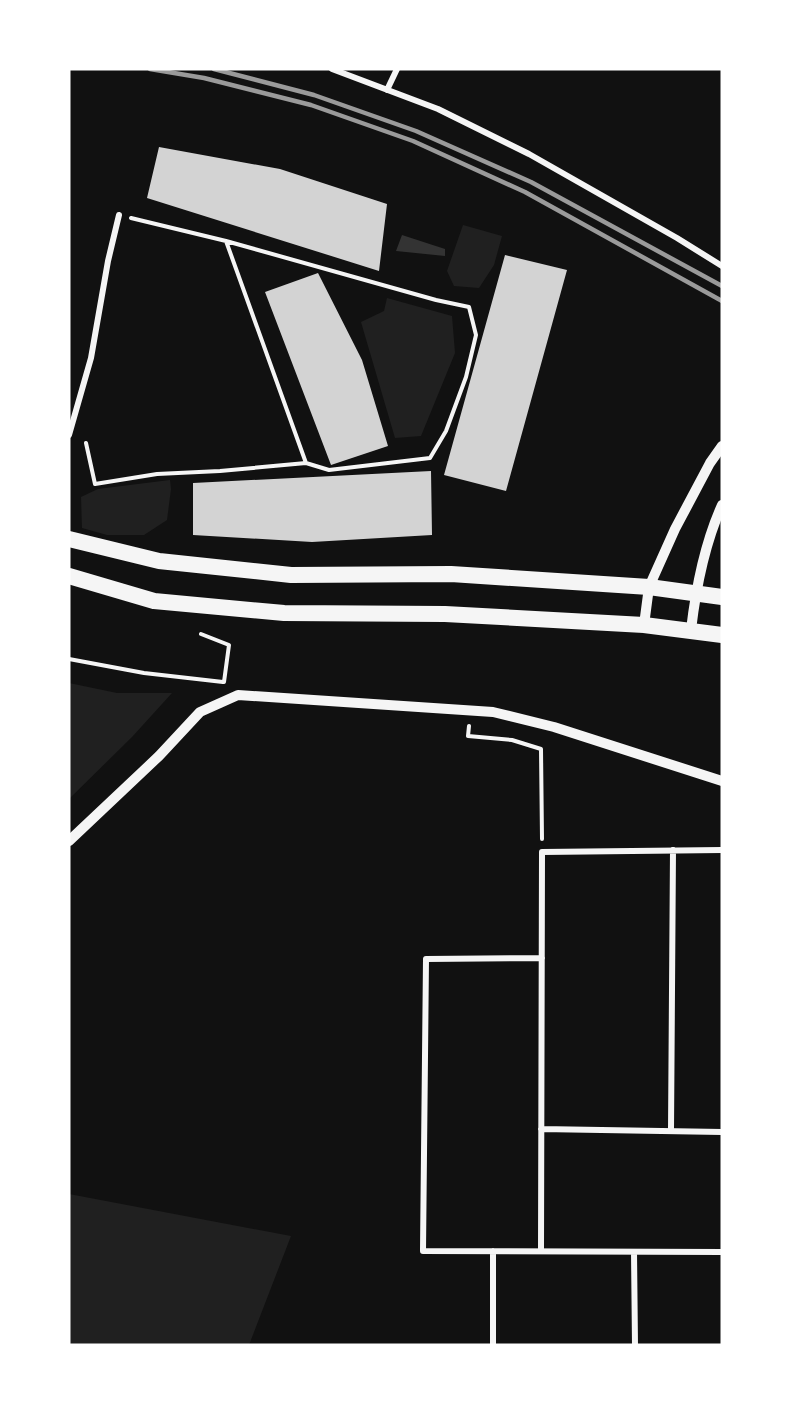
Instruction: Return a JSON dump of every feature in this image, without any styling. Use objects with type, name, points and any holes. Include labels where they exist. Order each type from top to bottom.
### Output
[{"type":"highway","points":[[69,539],[159,561],[291,575],[451,574],[649,587],[722,597]]},
{"type":"highway","points":[[69,576],[154,601],[284,613],[445,614],[644,625],[722,635]]},
{"type":"street","points":[[332,69],[438,109],[529,154],[722,266]]},
{"type":"street","points":[[387,90],[398,69]]},
{"type":"street","points":[[69,435],[91,358],[118,215]]},
{"type":"street","points":[[644,625],[649,587],[675,529],[710,463],[722,446]]},
{"type":"street","points":[[692,630],[695,592],[711,530],[722,505]]},
{"type":"street","points":[[69,841],[159,756],[200,712],[238,695],[493,712],[554,727],[722,781]]},
{"type":"street","points":[[671,1131],[673,850]]},
{"type":"street","points":[[541,1251],[542,852],[722,850]]},
{"type":"street","points":[[542,958],[426,959],[423,1251],[722,1252]]},
{"type":"street","points":[[541,1129],[722,1132]]},
{"type":"street","points":[[493,1251],[493,1345]]},
{"type":"street","points":[[634,1252],[635,1345]]},
{"type":"path","points":[[86,443],[95,484],[157,474],[306,463],[329,470],[430,458],[446,431],[466,377],[476,335],[469,307],[118,215]]},
{"type":"path","points":[[226,242],[306,463]]},
{"type":"path","points":[[201,634],[229,645],[224,682],[227,700]]},
{"type":"path","points":[[69,659],[144,673],[224,682]]},
{"type":"path","points":[[468,736],[512,740],[541,749],[542,852]]},
{"type":"shaded area","points":[[463,225],[502,236],[494,265],[479,288],[454,286],[447,271]]},
{"type":"shaded area","points":[[402,235],[445,249],[445,256],[396,251]]},
{"type":"shaded area","points":[[387,298],[452,316],[455,353],[421,436],[395,438],[361,322],[384,311]]},
{"type":"shaded area","points":[[170,480],[167,520],[144,535],[107,535],[82,528],[81,497],[98,489]]},
{"type":"shaded area","points":[[69,683],[117,693],[172,693],[132,737],[69,799]]},
{"type":"shaded area","points":[[69,1194],[291,1236],[249,1345],[69,1345]]},
{"type":"building","points":[[159,147],[280,169],[387,204],[379,271],[147,198]]},
{"type":"building","points":[[505,255],[567,270],[506,491],[444,475]]},
{"type":"building","points":[[318,273],[362,360],[388,446],[331,465],[265,292]]},
{"type":"building","points":[[431,471],[432,535],[312,542],[193,535],[193,483]]},
{"type":"railway","points":[[150,69],[204,78],[311,105],[413,141],[525,192],[722,301]]},
{"type":"railway","points":[[214,69],[314,95],[416,131],[531,182],[722,286]]}]
